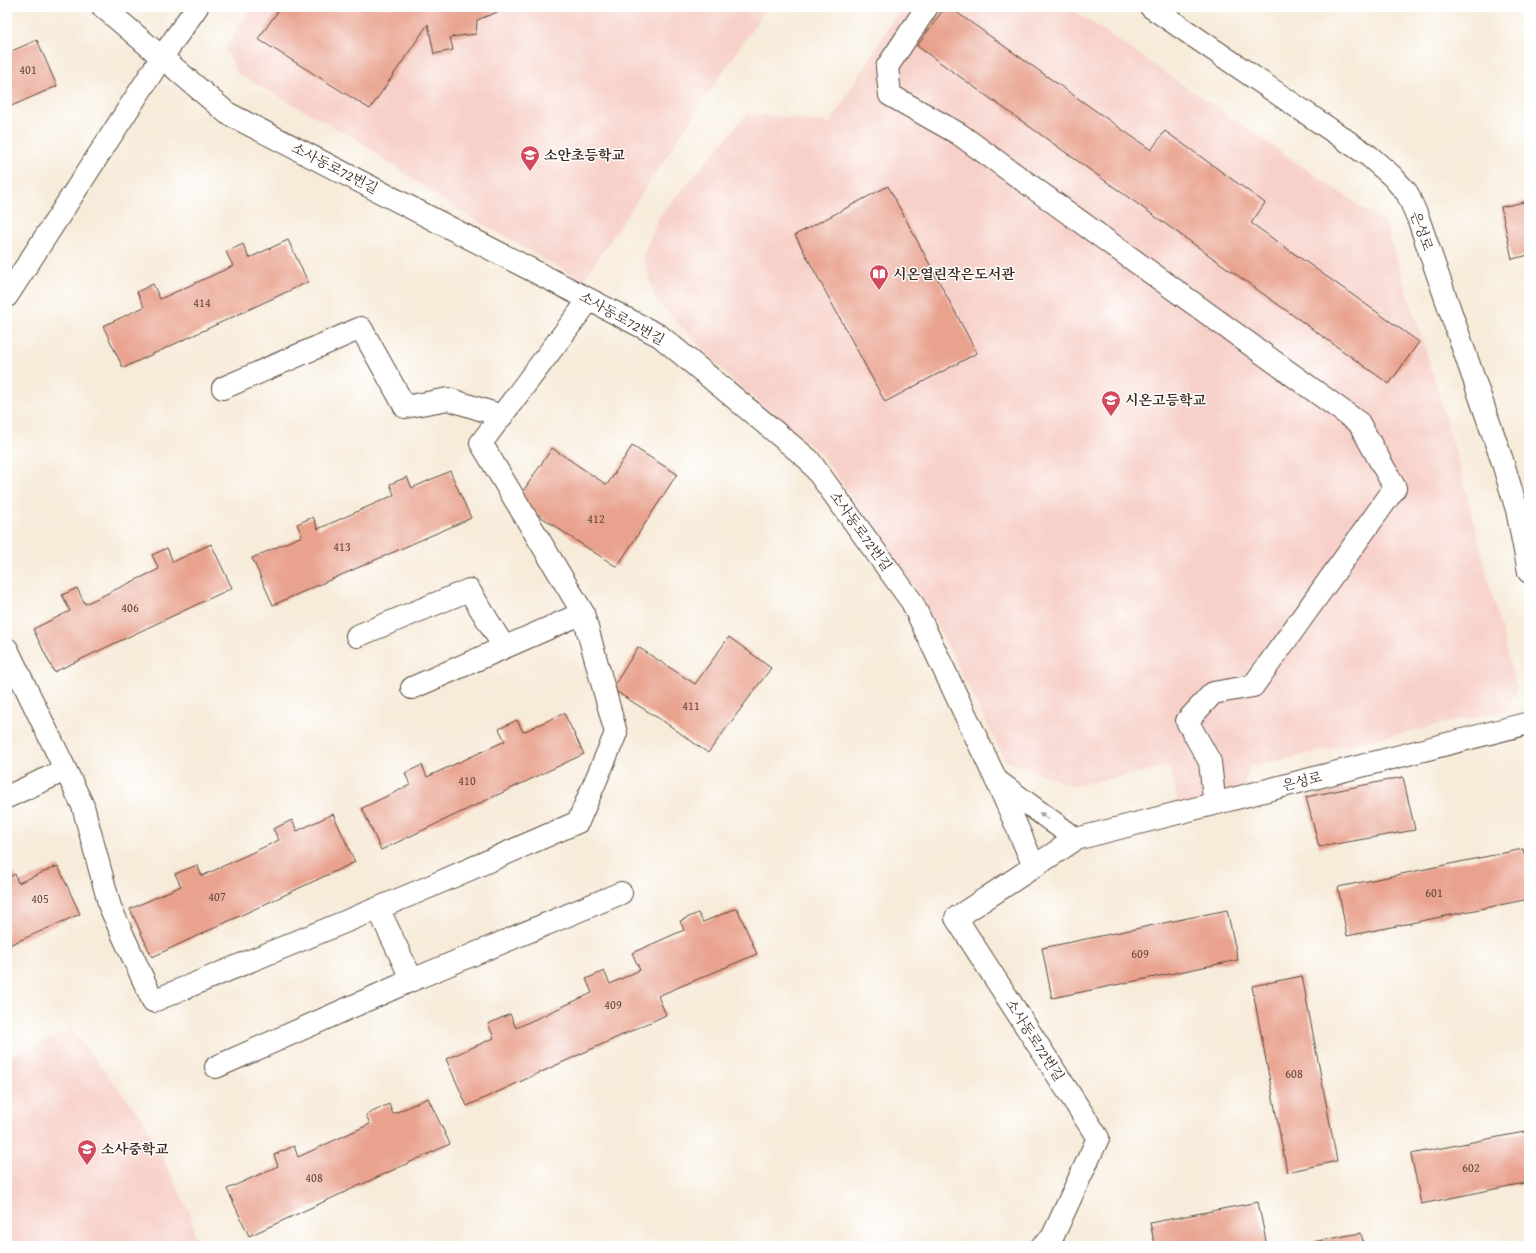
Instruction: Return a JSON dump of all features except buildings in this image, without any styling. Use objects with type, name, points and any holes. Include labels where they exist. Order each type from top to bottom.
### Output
[{"type":"street","name":"소사동로72번길","points":[[103,7],[227,113],[660,336],[809,460],[912,602],[996,780],[1034,866]]},
{"type":"street","points":[[7,296],[162,57],[197,7]]},
{"type":"street","points":[[927,7],[887,67],[890,95],[959,134],[1359,423],[1395,488],[1253,686],[1213,692],[1187,721],[1210,762],[1214,798],[1218,803]]},
{"type":"street","name":"은성로","points":[[1151,7],[1369,156],[1392,176],[1407,194],[1418,218],[1502,460],[1517,510],[1529,572]]},
{"type":"street","points":[[7,649],[83,806],[110,907],[153,1001],[378,908],[578,822],[616,733],[583,613],[481,443],[589,300]]},
{"type":"street","points":[[223,388],[361,328],[405,407],[448,399],[502,416]]},
{"type":"street","points":[[357,636],[469,590],[504,647]]},
{"type":"street","points":[[412,688],[583,613]]},
{"type":"street","name":"은성로","points":[[1076,839],[1529,723]]},
{"type":"street","points":[[7,797],[65,770]]},
{"type":"street","name":"소사동로72번길","points":[[996,780],[1076,839],[956,918],[1098,1138],[1052,1238],[1042,1246]]},
{"type":"street","points":[[216,1067],[412,980],[620,893]]},
{"type":"street","points":[[378,908],[412,980]]},
{"type":"shaded area","name":"소안초등학교","points":[[252,7],[767,7],[583,281],[451,206],[356,139],[238,74],[225,49]]},
{"type":"shaded area","name":"시온고등학교","points":[[901,7],[1069,7],[1385,223],[1423,341],[1457,457],[1517,690],[1506,710],[1249,767],[1243,792],[1178,805],[1170,766],[1073,786],[1006,761],[921,595],[821,454],[733,381],[656,300],[643,257],[658,218],[748,113],[830,123]]},
{"type":"shaded area","name":"소사중학교","points":[[71,1030],[143,1119],[190,1213],[197,1246],[7,1246],[7,1057]]},
{"type":"place","name":"소안초등학교","points":[[530,172]]},
{"type":"place","name":"시온열린작은도서관","points":[[879,291]]},
{"type":"place","name":"시온고등학교","points":[[1111,417]]},
{"type":"place","name":"소사중학교","points":[[87,1166]]}]
